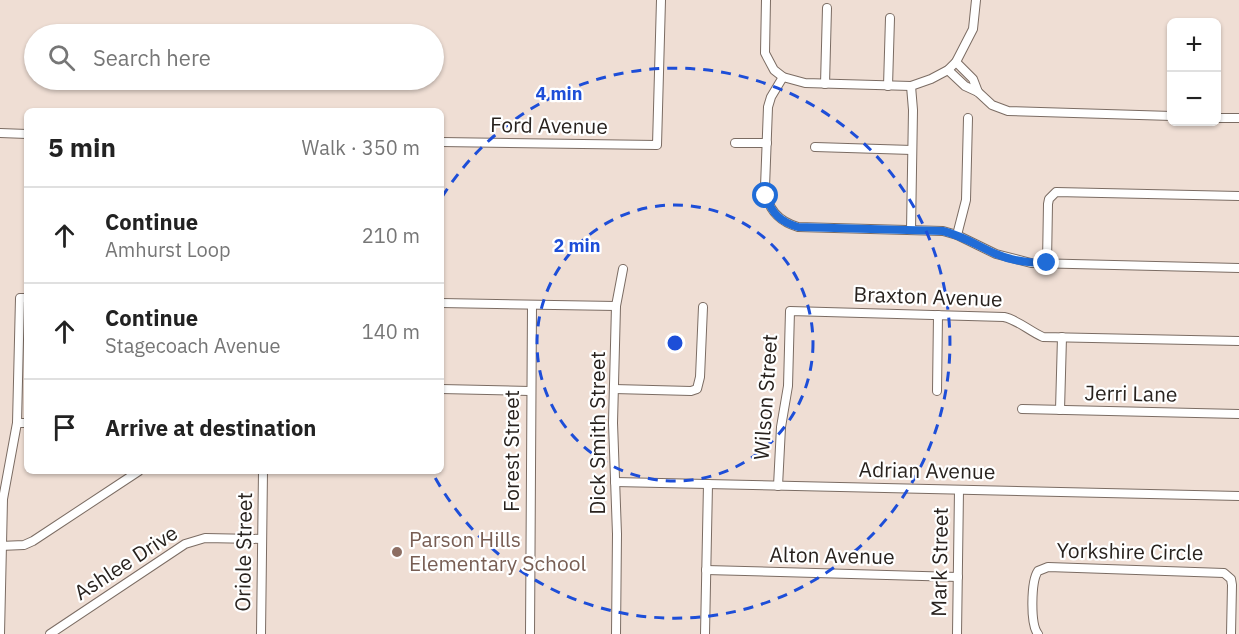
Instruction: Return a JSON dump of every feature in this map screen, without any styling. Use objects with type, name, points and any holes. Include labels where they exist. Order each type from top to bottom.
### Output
[{"type":"street","name":"Ford Avenue","points":[[444,142],[657,145],[661,0]]},
{"type":"street","points":[[766,0],[765,53],[774,70],[783,78],[794,82],[888,86],[911,86],[948,70],[956,62],[973,29],[976,0]]},
{"type":"street","points":[[825,84],[827,8]]},
{"type":"street","points":[[888,86],[890,18]]},
{"type":"street","points":[[956,62],[973,79],[978,92]]},
{"type":"street","points":[[948,70],[965,86],[978,92],[992,105],[1008,111],[1167,116]]},
{"type":"street","points":[[783,78],[771,97],[768,107],[766,196],[774,214],[798,227],[930,231],[957,235],[1009,258],[1031,263],[1239,268]]},
{"type":"street","points":[[910,230],[914,110],[911,86]]},
{"type":"street","points":[[957,235],[966,208],[968,117]]},
{"type":"street","points":[[1221,117],[1239,118]]},
{"type":"street","points":[[0,133],[24,134]]},
{"type":"street","points":[[735,143],[767,143]]},
{"type":"street","points":[[815,147],[912,150]]},
{"type":"street","points":[[1047,263],[1048,204],[1052,194],[1062,191],[1239,196]]},
{"type":"street","name":"Dick Smith Street","points":[[616,634],[614,389],[616,306],[623,269]]},
{"type":"street","points":[[0,634],[3,499],[17,423],[23,298]]},
{"type":"street","points":[[444,303],[616,306]]},
{"type":"street","name":"Forest Street","points":[[530,634],[532,305]]},
{"type":"street","points":[[614,389],[691,391],[697,389],[700,380],[703,307]]},
{"type":"street","name":"Braxton Avenue","points":[[790,311],[1004,316],[1012,318],[1043,337],[1239,341]]},
{"type":"street","name":"Wilson Street","points":[[778,486],[781,427],[788,386],[790,311]]},
{"type":"street","points":[[937,391],[938,315]]},
{"type":"street","points":[[1060,410],[1062,337]]},
{"type":"street","points":[[444,389],[530,391]]},
{"type":"street","name":"Jerri Lane","points":[[1022,409],[1239,414]]},
{"type":"street","points":[[17,423],[24,423]]},
{"type":"street","points":[[1,546],[24,545],[33,541],[134,474]]},
{"type":"street","name":"Oriole Street","points":[[261,634],[263,474]]},
{"type":"street","name":"Adrian Avenue","points":[[615,482],[1239,496]]},
{"type":"street","points":[[705,634],[708,484]]},
{"type":"street","name":"Mark Street","points":[[957,634],[959,490]]},
{"type":"street","name":"Ashlee Drive","points":[[50,634],[185,544],[205,538],[262,539]]},
{"type":"street","name":"Yorkshire Circle","points":[[1038,634],[1033,625],[1034,579],[1038,571],[1048,567],[1224,573],[1231,579],[1232,585],[1231,634]]},
{"type":"street","name":"Alton Avenue","points":[[706,570],[958,577]]},
{"type":"place","name":"Parson Hills Elementary School","points":[[397,552]]},
{"type":"route","points":[[766,196],[774,214],[798,227],[943,231],[970,240],[996,254],[1031,263],[1047,263]]}]
